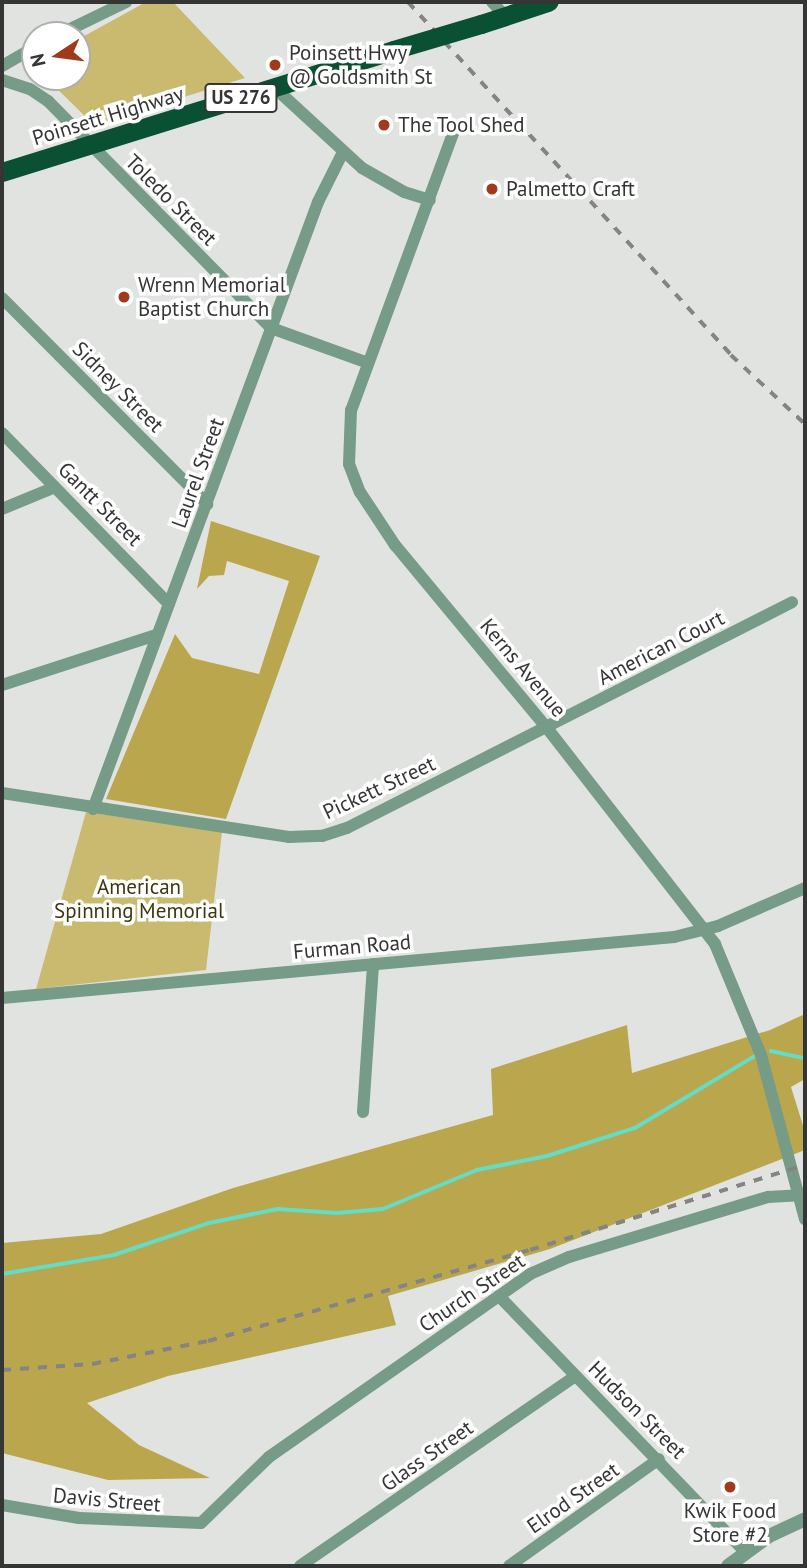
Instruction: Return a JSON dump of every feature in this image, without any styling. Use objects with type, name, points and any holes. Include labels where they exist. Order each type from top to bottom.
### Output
[{"type":"highway","name":"Poinsett Highway","points":[[2,172],[481,24],[499,9],[544,3]]},
{"type":"street","points":[[87,21],[126,2]]},
{"type":"street","points":[[2,66],[21,55]]},
{"type":"street","name":"Toledo Street","points":[[2,80],[39,95],[271,328],[368,363]]},
{"type":"street","points":[[275,88],[343,152],[381,181],[430,200]]},
{"type":"street","name":"Kerns Avenue","points":[[455,128],[368,363],[347,433],[349,464],[360,492],[395,545],[547,728],[705,930],[747,1011],[802,1195],[805,1219]]},
{"type":"street","name":"Laurel Street","points":[[93,809],[318,202],[343,152]]},
{"type":"street","name":"Sidney Street","points":[[2,298],[207,503]]},
{"type":"street","name":"Gantt Street","points":[[2,433],[169,604]]},
{"type":"street","points":[[2,509],[55,486]]},
{"type":"street","name":"American Court","points":[[547,728],[792,602]]},
{"type":"street","points":[[2,685],[156,635]]},
{"type":"street","name":"Pickett Street","points":[[2,793],[289,837],[322,836],[347,828],[547,728]]},
{"type":"street","name":"Furman Road","points":[[2,998],[625,943],[705,930],[805,888]]},
{"type":"street","points":[[363,1112],[373,964]]},
{"type":"street","name":"Church Street","points":[[209,1519],[269,1457],[530,1274],[569,1257],[768,1197],[802,1195]]},
{"type":"street","name":"Hudson Street","points":[[499,1296],[659,1459],[746,1553]]},
{"type":"street","name":"Glass Street","points":[[300,1566],[575,1376]]},
{"type":"street","name":"Elrod Street","points":[[509,1566],[659,1459]]},
{"type":"street","name":"Davis Street","points":[[2,1505],[79,1518],[174,1525],[209,1519]]},
{"type":"street","points":[[728,1566],[805,1519]]},
{"type":"green space","points":[[146,2],[173,2],[245,78],[94,125],[59,91],[91,91],[91,32]]},
{"type":"green space","name":"American Spinning Memorial","points":[[86,812],[222,832],[206,970],[36,989]]},
{"type":"shaded area","points":[[211,521],[320,556],[226,819],[106,799],[175,634],[192,658],[259,674],[289,581],[227,561],[224,575],[209,576],[197,589]]},
{"type":"shaded area","points":[[805,1014],[805,1079],[791,1087],[805,1132],[805,1150],[550,1249],[388,1296],[396,1325],[168,1376],[87,1403],[139,1445],[210,1478],[108,1480],[2,1453],[2,1243],[101,1234],[233,1188],[493,1115],[491,1069],[627,1025],[632,1073],[770,1030]]},
{"type":"waterway","points":[[771,1051],[805,1058]]},
{"type":"waterway","points":[[2,1274],[114,1255],[209,1223],[278,1209],[337,1213],[383,1209],[477,1170],[547,1156],[635,1128],[755,1056]]},
{"type":"railway","points":[[408,2],[731,355],[805,424]]},
{"type":"railway","points":[[2,1370],[92,1364],[208,1341],[530,1250],[805,1165]]},
{"type":"place","name":"Poinsett Hwy @ Goldsmith St","points":[[275,65]]},
{"type":"place","name":"The Tool Shed","points":[[384,125]]},
{"type":"place","name":"Palmetto Craft","points":[[492,189]]},
{"type":"place","name":"Wrenn Memorial Baptist Church","points":[[124,297]]},
{"type":"place","name":"Kwik Food Store #2","points":[[730,1487]]}]
